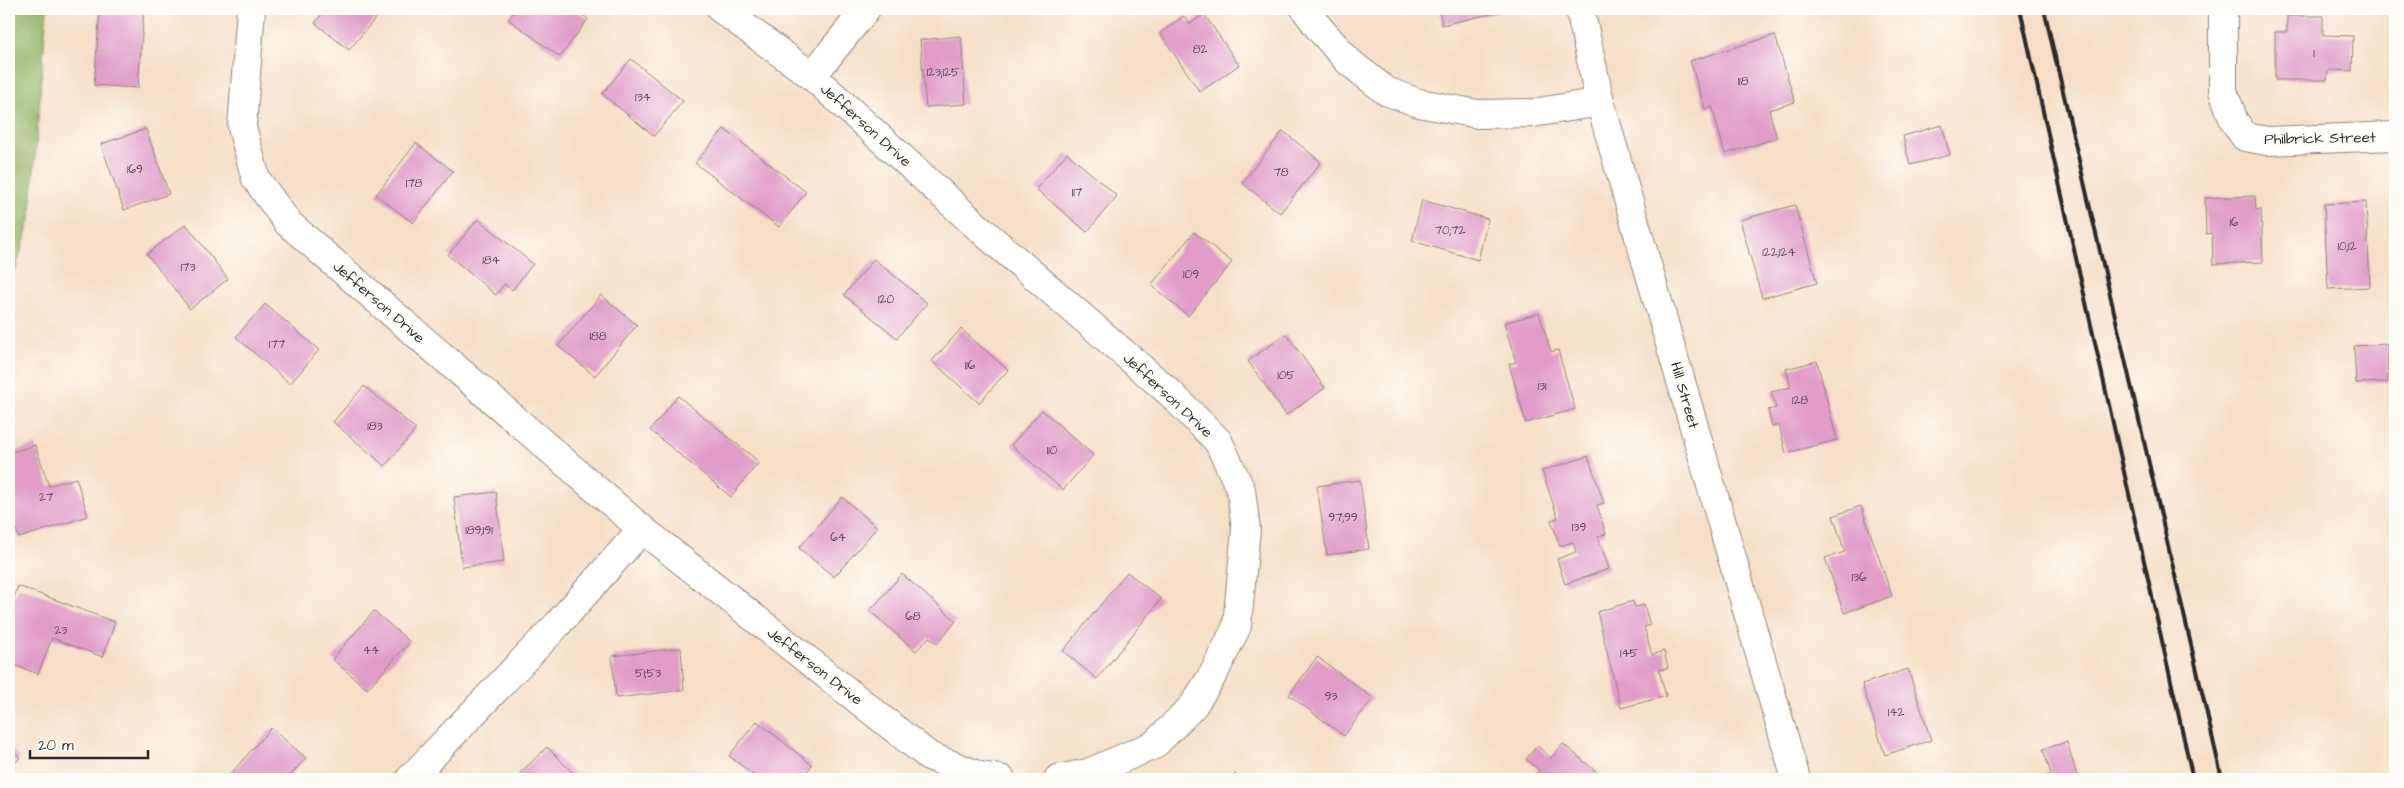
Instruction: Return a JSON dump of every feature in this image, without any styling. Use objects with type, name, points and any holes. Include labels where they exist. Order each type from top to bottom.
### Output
[{"type":"street","name":"Jefferson Drive","points":[[251,9],[242,127],[256,179],[288,223],[642,529],[929,756],[980,776],[1001,779]]},
{"type":"street","name":"Jefferson Drive","points":[[721,9],[812,76],[979,228],[1170,393],[1218,442],[1241,490],[1246,529],[1237,626],[1214,673],[1193,706],[1154,745],[1088,773],[1058,779]]},
{"type":"street","name":"Jefferson Drive","points":[[812,76],[866,9]]},
{"type":"street","points":[[1305,9],[1348,61],[1386,91],[1419,103],[1478,114],[1533,113],[1600,102]]},
{"type":"street","name":"Hill Street","points":[[1580,9],[1600,102],[1796,779]]},
{"type":"street","name":"Philbrick Street","points":[[2223,9],[2223,91],[2234,121],[2245,137],[2267,142],[2395,136]]},
{"type":"street","points":[[410,779],[557,625],[642,529]]},
{"type":"green space","points":[[9,9],[47,9],[30,220],[15,272],[9,268]]},
{"type":"building","points":[[100,9],[144,9],[138,88],[94,85]]},
{"type":"building","points":[[326,9],[383,9],[349,50],[315,23]]},
{"type":"building","points":[[516,9],[574,9],[588,19],[560,57],[508,19]]},
{"type":"building","points":[[1439,9],[1498,9],[1499,12],[1442,25]]},
{"type":"building","points":[[1204,14],[1239,65],[1200,92],[1160,33],[1184,16],[1190,24]]},
{"type":"building","points":[[2287,16],[2323,16],[2323,35],[2353,36],[2352,71],[2328,70],[2327,80],[2275,80],[2275,32],[2287,32]]},
{"type":"building","points":[[1775,35],[1795,102],[1769,110],[1777,138],[1725,154],[1712,107],[1705,109],[1690,61]]},
{"type":"building","points":[[961,36],[966,104],[926,107],[920,40]]},
{"type":"building","points":[[631,59],[683,101],[654,136],[602,94]]},
{"type":"building","points":[[1942,125],[1950,155],[1910,165],[1903,136]]},
{"type":"building","points":[[146,129],[169,194],[124,210],[101,144]]},
{"type":"building","points":[[724,129],[806,192],[779,227],[695,163]]},
{"type":"building","points":[[1283,131],[1321,162],[1280,213],[1242,183]]},
{"type":"building","points":[[416,143],[453,171],[413,223],[376,195]]},
{"type":"building","points":[[1067,153],[1117,196],[1087,232],[1036,189]]},
{"type":"building","points":[[2255,196],[2256,210],[2261,209],[2263,262],[2213,264],[2212,233],[2206,234],[2205,198]]},
{"type":"building","points":[[1422,200],[1488,219],[1478,260],[1412,241]]},
{"type":"building","points":[[2366,202],[2370,287],[2328,289],[2324,204]]},
{"type":"building","points":[[1795,205],[1817,283],[1762,298],[1740,220]]},
{"type":"building","points":[[478,219],[533,264],[512,290],[504,284],[496,295],[448,255]]},
{"type":"building","points":[[186,224],[228,279],[190,309],[147,254]]},
{"type":"building","points":[[1194,232],[1232,262],[1188,316],[1151,285]]},
{"type":"building","points":[[874,259],[927,303],[897,338],[844,295]]},
{"type":"building","points":[[601,295],[637,325],[595,376],[558,346]]},
{"type":"building","points":[[265,304],[319,350],[290,384],[236,337]]},
{"type":"building","points":[[1539,313],[1551,352],[1558,350],[1575,409],[1526,423],[1509,364],[1516,362],[1504,323]]},
{"type":"building","points":[[961,329],[1008,370],[979,403],[932,361]]},
{"type":"building","points":[[1286,334],[1325,388],[1286,415],[1248,361]]},
{"type":"building","points":[[2387,344],[2388,382],[2356,383],[2354,346]]},
{"type":"building","points":[[1817,361],[1837,440],[1786,453],[1779,425],[1772,427],[1768,410],[1776,408],[1771,392],[1791,387],[1786,369]]},
{"type":"building","points":[[364,386],[416,429],[385,466],[333,422]]},
{"type":"building","points":[[678,396],[759,462],[731,497],[650,430]]},
{"type":"building","points":[[1042,410],[1093,455],[1063,490],[1011,445]]},
{"type":"building","points":[[35,445],[49,486],[76,478],[88,516],[19,538],[9,508],[9,453]]},
{"type":"building","points":[[1588,456],[1604,503],[1597,505],[1606,534],[1598,536],[1609,569],[1565,584],[1557,559],[1576,552],[1573,542],[1560,546],[1551,520],[1558,518],[1542,471]]},
{"type":"building","points":[[1360,480],[1369,549],[1327,555],[1317,486]]},
{"type":"building","points":[[496,492],[504,562],[462,567],[454,497]]},
{"type":"building","points":[[842,497],[877,527],[834,577],[799,548]]},
{"type":"building","points":[[1861,506],[1892,596],[1844,613],[1825,558],[1845,552],[1833,516]]},
{"type":"building","points":[[1127,572],[1161,599],[1097,679],[1063,651]]},
{"type":"building","points":[[902,574],[956,621],[937,644],[929,637],[916,651],[870,611]]},
{"type":"building","points":[[18,586],[115,622],[103,657],[52,638],[38,674],[9,663],[9,611]]},
{"type":"building","points":[[1633,601],[1635,607],[1644,605],[1650,625],[1644,627],[1652,655],[1664,651],[1668,668],[1659,670],[1666,696],[1621,708],[1597,612]]},
{"type":"building","points":[[374,611],[410,642],[367,689],[332,659]]},
{"type":"building","points":[[681,648],[684,690],[616,698],[612,656]]},
{"type":"building","points":[[1317,657],[1373,698],[1344,736],[1289,695]]},
{"type":"building","points":[[1908,669],[1931,740],[1885,755],[1862,684]]},
{"type":"building","points":[[757,721],[812,765],[801,779],[759,779],[729,756]]},
{"type":"building","points":[[271,728],[306,758],[287,779],[226,779]]},
{"type":"building","points":[[2067,742],[2078,779],[2043,779],[2042,777],[2051,774],[2043,749]]},
{"type":"building","points":[[1563,744],[1597,772],[1591,779],[1531,779],[1539,770],[1526,759],[1537,746],[1551,758]]},
{"type":"building","points":[[9,746],[20,758],[9,769]]},
{"type":"building","points":[[547,747],[578,778],[514,779]]},
{"type":"building","points":[[1235,774],[1242,779],[1231,779]]},
{"type":"railway","points":[[2020,9],[2193,779]]},
{"type":"railway","points":[[2044,9],[2222,779]]}]
